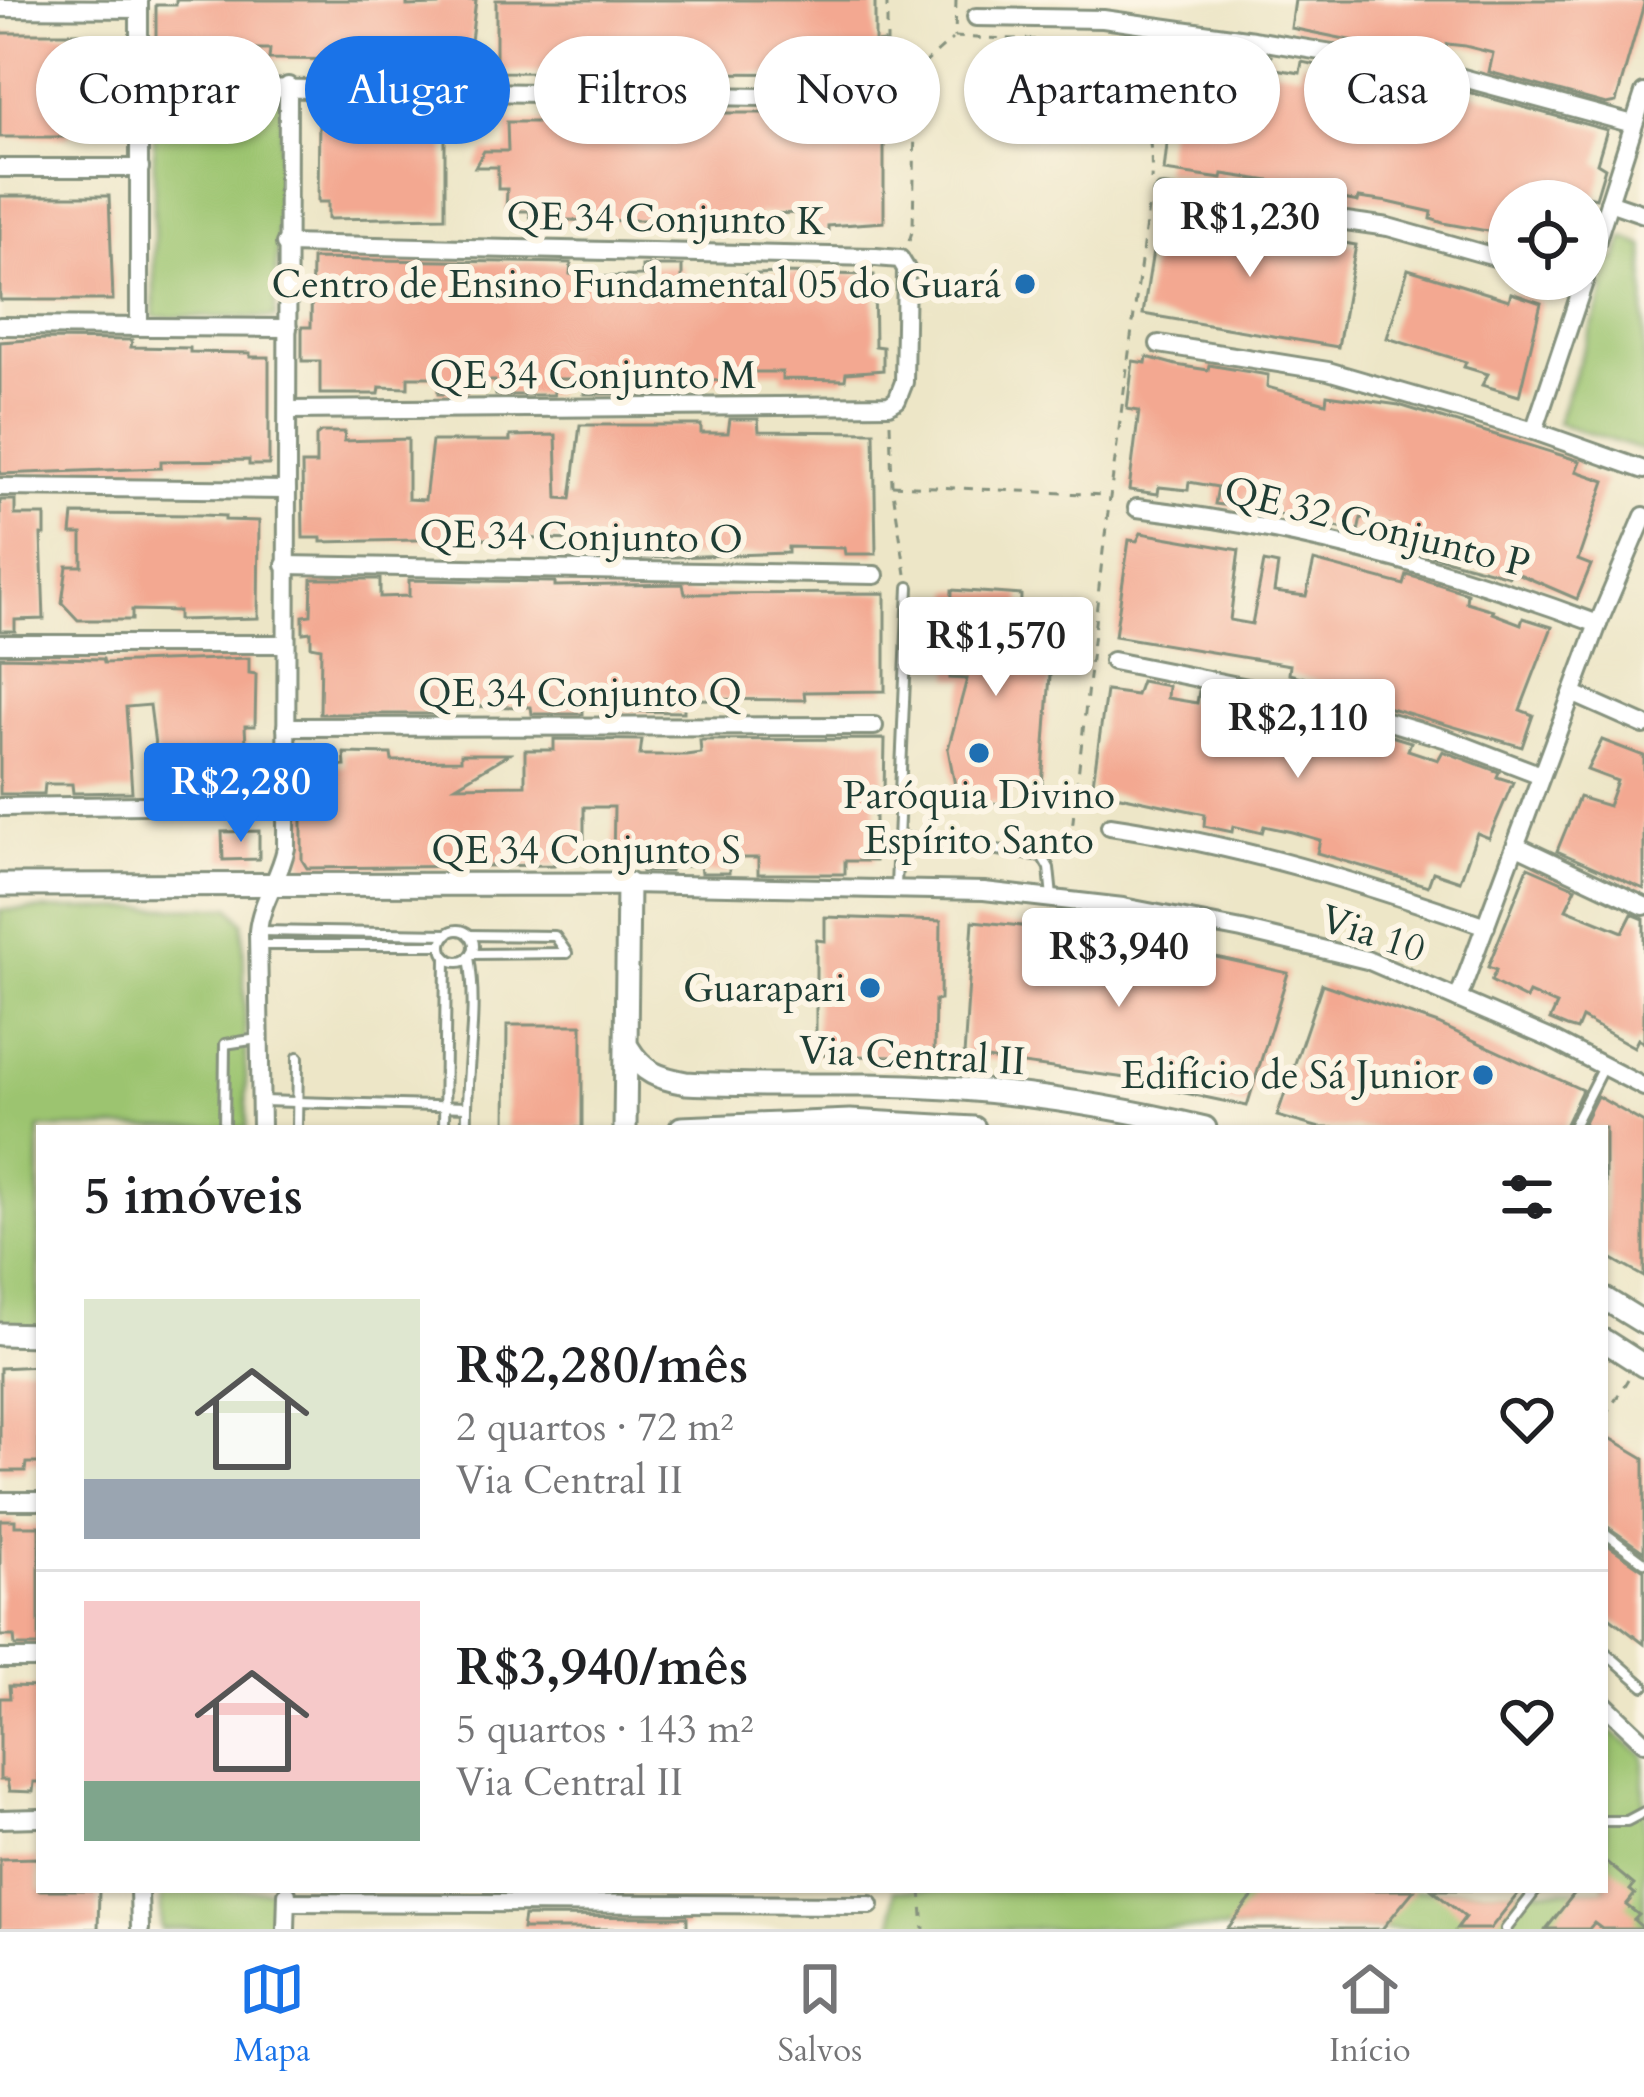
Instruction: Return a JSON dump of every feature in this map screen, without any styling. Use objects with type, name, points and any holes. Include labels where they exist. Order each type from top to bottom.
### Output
[{"type":"street","points":[[0,8],[139,4],[139,36]]},
{"type":"street","points":[[976,17],[1103,19],[1253,40],[1430,69],[1633,124]]},
{"type":"street","points":[[281,86],[754,96]]},
{"type":"street","points":[[260,1125],[258,938],[264,903],[276,886],[286,848],[288,86]]},
{"type":"street","points":[[1644,93],[1609,202],[1644,214]]},
{"type":"street","points":[[140,144],[140,326]]},
{"type":"street","points":[[0,168],[140,168]]},
{"type":"street","points":[[1162,195],[1388,227],[1488,254]]},
{"type":"street","name":"QE 34 Conjunto K","points":[[285,244],[905,254]]},
{"type":"street","points":[[893,402],[904,382],[905,254]]},
{"type":"street","points":[[1534,431],[1573,300]]},
{"type":"street","points":[[0,326],[288,328]]},
{"type":"street","points":[[1159,344],[1328,371],[1534,431],[1644,470]]},
{"type":"street","name":"QE 34 Conjunto M","points":[[288,410],[893,402]]},
{"type":"street","points":[[0,487],[287,490]]},
{"type":"street","name":"QE 32 Conjunto P","points":[[1137,508],[1207,516],[1336,544],[1450,573],[1598,624]]},
{"type":"street","points":[[1458,999],[1598,624],[1637,550],[1644,516]]},
{"type":"street","name":"QE 34 Conjunto O","points":[[285,566],[875,575]]},
{"type":"street","points":[[0,644],[284,644]]},
{"type":"street","points":[[1113,661],[1333,705],[1447,739],[1541,776]]},
{"type":"street","points":[[1574,694],[1644,725]]},
{"type":"street","name":"QE 34 Conjunto Q","points":[[286,727],[874,726]]},
{"type":"street","points":[[0,806],[287,803]]},
{"type":"street","points":[[1109,826],[1267,855],[1486,926]]},
{"type":"street","points":[[1517,846],[1644,906]]},
{"type":"street","points":[[625,1125],[628,884]]},
{"type":"street","points":[[0,885],[276,886]]},
{"type":"street","name":"QE 34 Conjunto S","points":[[276,886],[896,887],[1052,897]]},
{"type":"street","name":"Via 10","points":[[1052,897],[1222,926],[1349,955],[1458,999],[1644,1088]]},
{"type":"street","name":"Via Central II","points":[[628,1048],[638,1066],[657,1077],[686,1083],[992,1092],[1181,1125]]},
{"type":"street","name":"Via Central II","points":[[753,1125],[850,1121],[921,1125]]},
{"type":"street","points":[[1608,1301],[1644,1323]]},
{"type":"street","points":[[0,1334],[36,1335]]},
{"type":"street","points":[[1608,1343],[1641,1364]]},
{"type":"street","points":[[0,1501],[36,1501]]},
{"type":"street","points":[[0,1659],[36,1659]]},
{"type":"street","points":[[1608,1709],[1644,1742]]},
{"type":"street","points":[[0,1819],[36,1819]]},
{"type":"street","points":[[139,1893],[140,1929]]},
{"type":"street","points":[[286,1929],[288,1896],[870,1905]]},
{"type":"lane","points":[[896,887],[909,587]]},
{"type":"lane","points":[[898,837],[1034,854],[1047,862],[1052,897]]},
{"type":"lane","points":[[258,938],[459,931],[555,935],[567,953],[470,956],[457,962],[446,957]]},
{"type":"lane","points":[[444,1125],[446,957],[442,945],[448,934]]},
{"type":"lane","points":[[467,1125],[474,1025],[470,956],[474,948],[469,935]]},
{"type":"lane","points":[[258,938],[442,945]]},
{"type":"lane","points":[[224,1125],[225,1044],[261,1040]]},
{"type":"lane","points":[[297,1125],[298,1057]]},
{"type":"lane","points":[[1574,1125],[1604,1066]]},
{"type":"lane","points":[[260,1101],[466,1107]]},
{"type":"lane","points":[[1608,1535],[1644,1562]]},
{"type":"lane","points":[[1608,1655],[1644,1686]]},
{"type":"lane","points":[[1608,1821],[1627,1822],[1644,1812]]},
{"type":"lane","points":[[1506,1929],[1534,1893]]},
{"type":"path","points":[[887,0],[887,36]]},
{"type":"path","points":[[955,37],[956,0]]},
{"type":"path","points":[[940,50],[955,37],[1097,50],[1130,80],[1153,149],[1072,830],[1066,850],[1047,862]]},
{"type":"path","points":[[905,254],[913,230],[915,144]]},
{"type":"path","points":[[893,402],[892,485],[909,587]]},
{"type":"path","points":[[892,485],[1110,495]]},
{"type":"path","points":[[1608,1413],[1641,1364]]},
{"type":"path","points":[[921,1893],[924,1929]]},
{"type":"green space","points":[[154,144],[281,144],[275,318],[154,317]]},
{"type":"green space","points":[[1624,238],[1644,246],[1644,451],[1557,423],[1601,300],[1608,300],[1610,259],[1616,261]]},
{"type":"green space","points":[[230,907],[243,922],[247,1125],[36,1125],[36,1331],[0,1331],[0,910]]},
{"type":"green space","points":[[1608,1730],[1644,1755],[1644,1929],[894,1929],[894,1893],[1608,1893]]},
{"type":"green space","points":[[161,1893],[272,1893],[272,1929],[161,1929]]},
{"type":"building","points":[[176,0],[407,0],[407,6],[476,0],[472,36],[305,36],[305,59],[281,59],[281,36],[156,36],[156,5],[176,5]]},
{"type":"building","points":[[496,0],[875,0],[875,36],[754,36],[754,73],[730,73],[730,36],[534,36],[534,72],[510,72],[510,36],[496,36]]},
{"type":"building","points":[[1295,0],[1644,0],[1616,102],[1606,104],[1489,72],[1493,53],[1470,47],[1470,36],[1330,36],[1291,28]]},
{"type":"building","points":[[0,33],[79,33],[36,36],[36,137],[0,137]]},
{"type":"building","points":[[1302,62],[1304,144],[1470,144],[1470,93],[1607,130],[1597,163],[1605,168],[1601,180],[1488,180],[1488,230],[1443,223],[1431,219],[1432,212],[1388,202],[1359,198],[1358,202],[1309,192],[1309,187],[1164,171],[1167,144],[1280,144],[1280,70],[1300,73]]},
{"type":"building","points":[[730,113],[754,113],[754,144],[884,144],[884,222],[828,226],[828,233],[810,232],[810,213],[758,214],[758,220],[683,213],[682,219],[531,219],[529,211],[506,211],[507,189],[498,189],[498,167],[475,167],[484,151],[508,151],[510,122],[534,122],[534,144],[730,144]]},
{"type":"building","points":[[319,144],[445,144],[445,217],[328,219],[328,202],[318,202]]},
{"type":"building","points":[[0,196],[109,196],[113,300],[0,300]]},
{"type":"building","points":[[1203,219],[1356,245],[1338,347],[1143,314],[1158,220],[1202,224]]},
{"type":"building","points":[[312,259],[571,263],[570,274],[584,277],[642,276],[642,266],[682,266],[682,281],[781,273],[874,275],[875,346],[883,347],[883,370],[846,373],[845,380],[735,372],[735,381],[682,380],[682,394],[584,394],[585,379],[553,379],[554,395],[496,395],[495,381],[469,381],[467,394],[438,394],[438,377],[408,377],[408,388],[380,387],[379,394],[320,394],[320,361],[302,361],[302,327],[311,327]]},
{"type":"building","points":[[1408,269],[1488,294],[1488,300],[1541,303],[1519,396],[1482,385],[1488,374],[1464,367],[1466,362],[1387,338]]},
{"type":"building","points":[[132,340],[131,347],[269,357],[269,465],[249,465],[249,460],[161,461],[161,468],[0,474],[0,342]]},
{"type":"building","points":[[1147,357],[1208,370],[1209,365],[1268,375],[1267,387],[1326,403],[1327,395],[1399,405],[1580,461],[1576,471],[1605,481],[1578,560],[1591,565],[1577,599],[1512,571],[1509,576],[1414,551],[1398,543],[1402,528],[1361,518],[1358,532],[1273,513],[1276,500],[1246,494],[1244,508],[1215,504],[1218,487],[1189,482],[1188,490],[1159,487],[1158,494],[1129,490],[1139,411],[1127,409],[1133,361],[1146,363]]},
{"type":"building","points":[[730,419],[758,419],[759,431],[874,432],[876,554],[788,547],[788,553],[643,558],[640,542],[510,538],[321,542],[321,538],[303,538],[302,464],[316,464],[316,436],[321,432],[345,432],[344,441],[408,439],[408,499],[425,500],[432,441],[510,441],[510,436],[556,435],[558,498],[571,499],[580,425],[701,425],[701,433],[728,433]]},
{"type":"building","points":[[0,500],[15,500],[15,515],[45,515],[45,535],[41,535],[44,619],[15,620],[15,631],[0,631]]},
{"type":"building","points":[[73,514],[202,515],[259,521],[258,618],[178,620],[178,611],[132,610],[132,620],[78,620],[62,603],[67,566],[82,566],[82,534],[71,534]]},
{"type":"building","points":[[1141,533],[1239,550],[1230,620],[1252,624],[1264,562],[1278,565],[1274,592],[1306,596],[1314,561],[1404,585],[1407,575],[1467,593],[1466,602],[1521,624],[1523,618],[1552,627],[1520,710],[1533,715],[1522,747],[1343,694],[1345,688],[1289,674],[1290,665],[1115,636],[1129,540],[1137,541]]},
{"type":"building","points":[[312,579],[380,579],[380,597],[409,596],[409,580],[555,582],[555,586],[683,584],[685,594],[885,593],[885,691],[804,692],[805,700],[684,699],[684,712],[612,711],[612,697],[583,697],[583,714],[532,714],[531,707],[437,706],[438,714],[320,714],[321,648],[311,646],[311,632],[303,633],[303,616],[311,615]]},
{"type":"building","points":[[952,590],[1021,595],[1020,637],[1033,637],[1032,660],[1051,661],[1042,786],[1012,784],[1005,804],[958,801],[948,749],[967,679],[950,678]]},
{"type":"building","points":[[0,657],[103,659],[104,663],[249,658],[249,673],[256,674],[255,726],[245,726],[248,781],[190,784],[190,792],[161,792],[150,705],[126,707],[132,792],[73,793],[72,784],[45,784],[44,794],[0,794]]},
{"type":"building","points":[[1141,681],[1168,686],[1167,698],[1197,703],[1199,691],[1260,704],[1290,712],[1287,723],[1377,744],[1381,733],[1411,742],[1408,750],[1438,760],[1443,751],[1513,782],[1489,838],[1477,833],[1460,881],[1433,872],[1428,886],[1317,853],[1320,840],[1292,832],[1264,826],[1262,833],[1233,826],[1232,832],[1204,826],[1205,814],[1092,790],[1106,691],[1136,695]]},
{"type":"building","points":[[554,739],[642,740],[640,755],[686,755],[701,753],[700,740],[885,739],[884,794],[875,793],[875,861],[845,861],[845,874],[758,874],[758,858],[729,858],[729,873],[701,873],[700,866],[642,872],[643,862],[613,862],[614,807],[584,807],[584,860],[554,861],[554,865],[307,868],[302,860],[302,807],[311,807],[311,796],[320,796],[321,767],[345,766],[344,753],[391,754],[392,761],[509,754],[456,786],[525,785],[525,750],[554,750]]},
{"type":"building","points":[[1602,740],[1644,756],[1644,889],[1557,851],[1579,797],[1608,806],[1617,781],[1587,770]]},
{"type":"building","points":[[259,831],[259,859],[223,860],[222,832]]},
{"type":"building","points":[[1528,867],[1576,888],[1566,909],[1623,932],[1632,914],[1644,919],[1644,1043],[1638,1039],[1634,1047],[1582,1018],[1577,1030],[1567,1027],[1550,1020],[1557,1005],[1529,993],[1526,999],[1491,981],[1496,970],[1488,967]]},
{"type":"building","name":"Guarapari","points":[[825,917],[941,921],[934,1058],[816,1055],[816,940],[825,941]]},
{"type":"building","points":[[973,921],[1088,933],[1117,940],[1115,954],[1144,957],[1148,942],[1288,973],[1247,1106],[1147,1085],[1148,1081],[964,1056]]},
{"type":"building","points":[[1322,984],[1438,1024],[1582,1090],[1565,1125],[1309,1125],[1277,1116]]},
{"type":"building","points":[[507,1025],[582,1025],[582,1125],[506,1125]]},
{"type":"building","points":[[1597,1096],[1644,1123],[1644,1277],[1608,1257],[1608,1125],[1582,1125]]},
{"type":"building","points":[[36,1366],[36,1463],[26,1463],[25,1471],[0,1471],[0,1368]]},
{"type":"building","points":[[1608,1437],[1644,1458],[1644,1552],[1608,1527]]},
{"type":"building","points":[[0,1520],[15,1520],[15,1526],[36,1526],[36,1646],[15,1646],[14,1636],[0,1636]]},
{"type":"building","points":[[1608,1545],[1644,1570],[1644,1644],[1608,1616]]},
{"type":"building","points":[[9,1686],[36,1687],[33,1792],[9,1791],[7,1780],[0,1780],[0,1698],[10,1698]]},
{"type":"building","points":[[36,1858],[36,1893],[99,1893],[98,1929],[0,1929],[0,1859]]},
{"type":"building","points":[[1608,1863],[1634,1885],[1630,1890],[1635,1894],[1626,1905],[1639,1915],[1634,1920],[1644,1929],[1602,1929],[1594,1923],[1589,1929],[1546,1929],[1575,1893],[1608,1893]]},
{"type":"building","points":[[1256,1893],[1412,1893],[1382,1929],[1227,1929]]},
{"type":"building","points":[[1436,1893],[1519,1893],[1490,1929],[1456,1929],[1465,1917]]},
{"type":"building","points":[[524,1916],[687,1917],[687,1929],[522,1929]]},
{"type":"place","name":"Centro de Ensino Fundamental 05 do Guará","points":[[1025,284]]},
{"type":"place","name":"Paróquia Divino Espírito Santo","points":[[979,753]]},
{"type":"place","name":"Guarapari","points":[[870,988]]},
{"type":"place","name":"Edifício de Sá Junior","points":[[1483,1075]]}]
